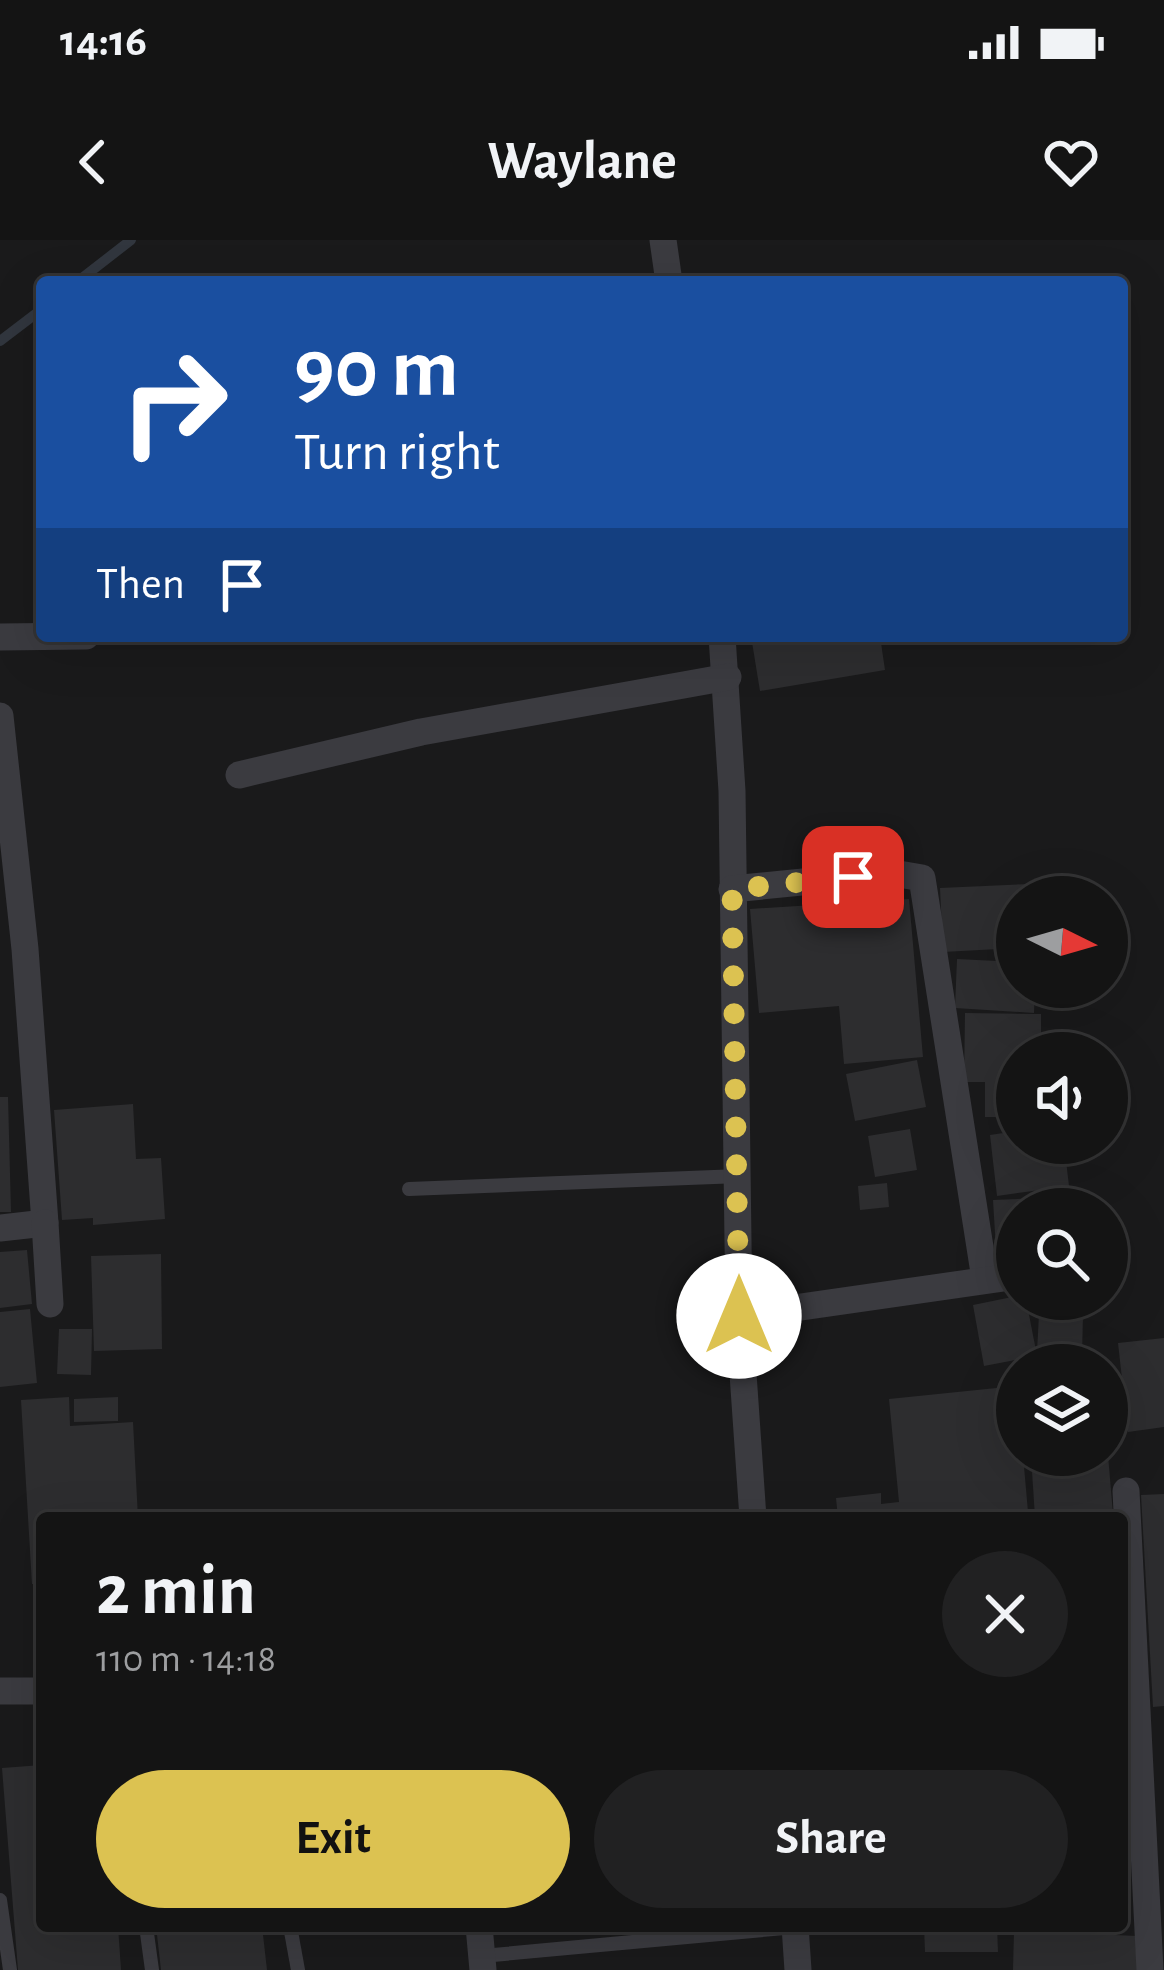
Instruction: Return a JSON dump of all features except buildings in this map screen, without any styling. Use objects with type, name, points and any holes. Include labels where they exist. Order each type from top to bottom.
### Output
[{"type":"street","points":[[663,240],[668,276]]},
{"type":"street","points":[[0,637],[36,637]]},
{"type":"street","points":[[723,642],[728,677],[740,1176],[739,1316],[753,1512]]},
{"type":"street","points":[[239,775],[422,733],[728,677]]},
{"type":"street","points":[[0,716],[12,950],[45,1223],[50,1304]]},
{"type":"street","points":[[732,889],[892,873],[922,878],[986,1279]]},
{"type":"street","points":[[0,1228],[45,1223]]},
{"type":"street","points":[[739,1316],[996,1278]]},
{"type":"street","points":[[1126,1491],[1127,1512]]},
{"type":"street","points":[[1128,1519],[1142,1717],[1150,1970]]},
{"type":"street","points":[[0,1691],[35,1691]]},
{"type":"street","points":[[480,1932],[483,1963]]},
{"type":"street","points":[[795,1932],[798,1970]]},
{"type":"lane","points":[[409,1189],[740,1176]]},
{"type":"lane","points":[[0,1900],[10,1970]]},
{"type":"lane","points":[[147,1932],[152,1970]]},
{"type":"lane","points":[[291,1932],[298,1970]]},
{"type":"lane","points":[[483,1963],[752,1932]]},
{"type":"waterway","points":[[85,276],[131,240]]},
{"type":"waterway","points":[[0,341],[36,314]]},
{"type":"route","points":[[739,1316],[732,889],[853,877]]}]
